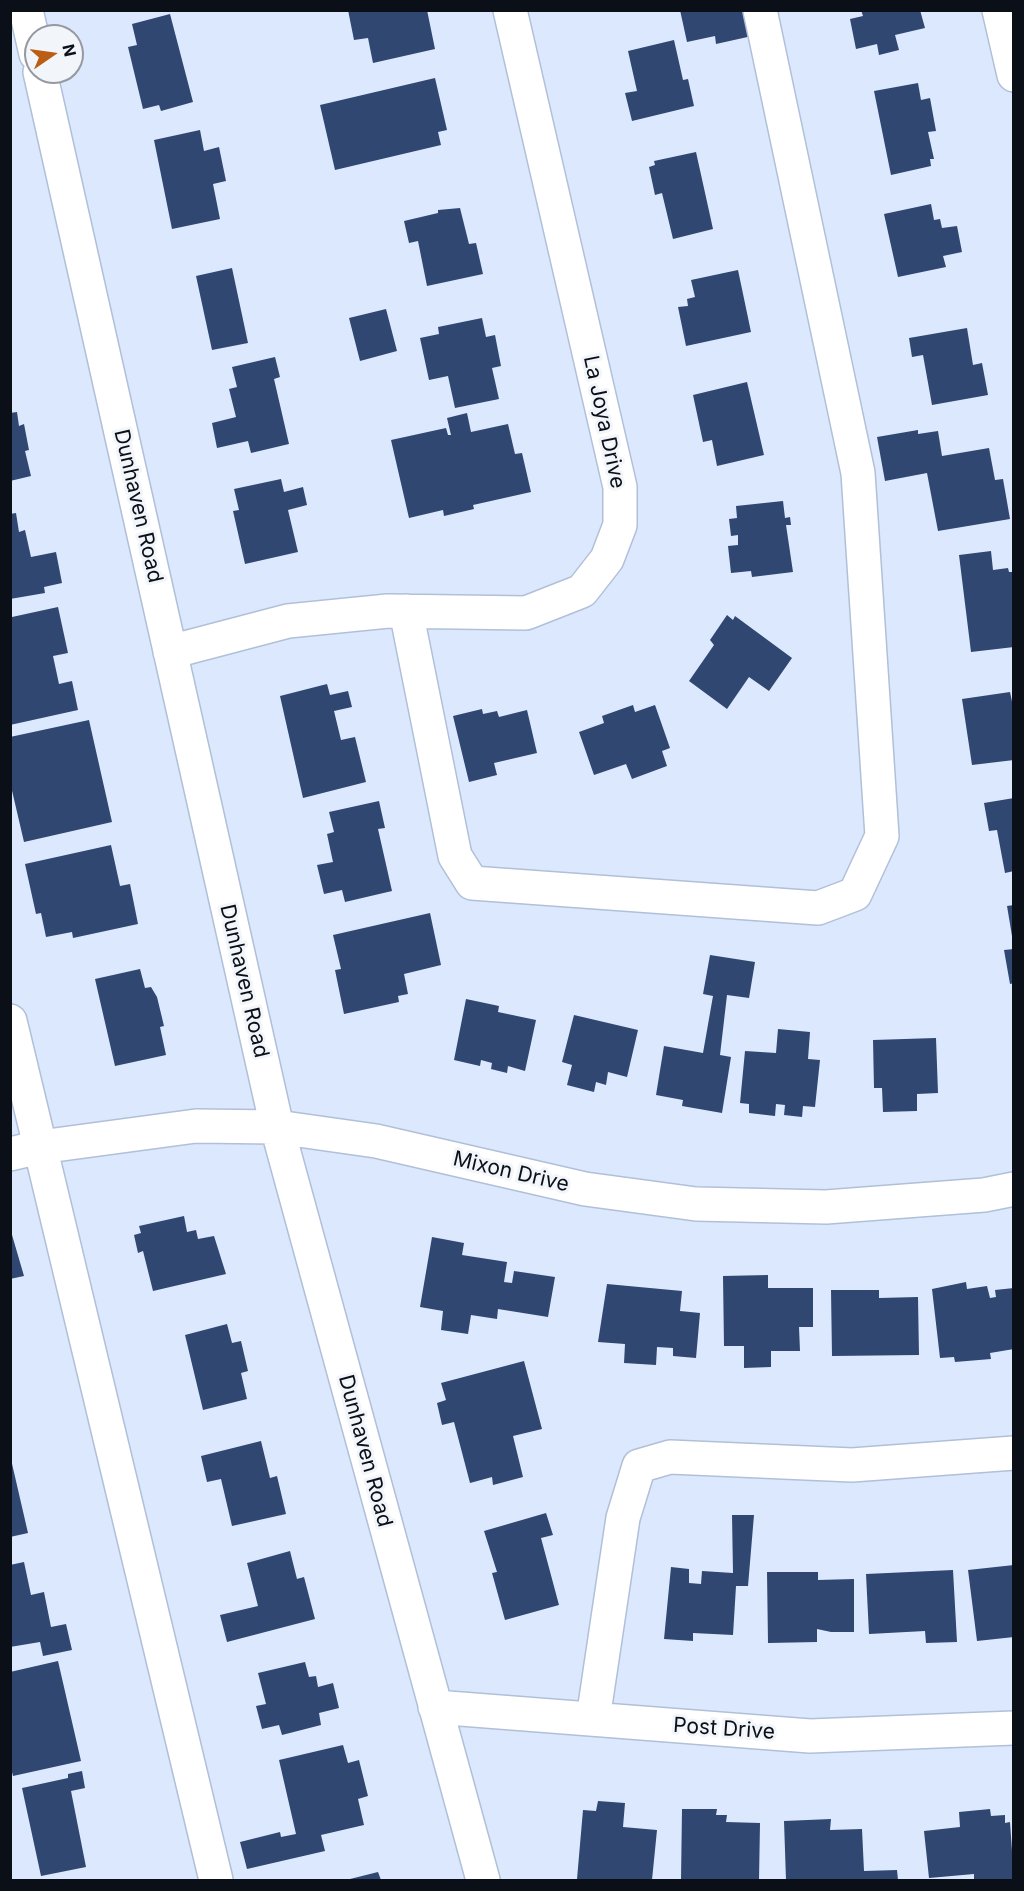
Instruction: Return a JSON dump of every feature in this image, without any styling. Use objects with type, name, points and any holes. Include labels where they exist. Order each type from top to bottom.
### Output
[{"type":"street","name":"La Joya Drive","points":[[170,652],[288,621],[406,611],[526,613],[582,591],[607,559],[620,525],[620,487],[510,10]]},
{"type":"street","points":[[406,611],[455,856],[472,882],[818,908],[855,894],[882,836],[858,473],[760,10]]},
{"type":"street","points":[[999,10],[1014,75]]},
{"type":"street","name":"Dunhaven Road","points":[[43,84],[277,1127],[483,1881]]},
{"type":"street","points":[[10,1021],[25,1150],[216,1881]]},
{"type":"street","name":"Mixon Drive","points":[[25,1150],[196,1126],[277,1127],[376,1141],[585,1189],[696,1204],[825,1207],[984,1195],[1014,1189]]},
{"type":"street","points":[[592,1719],[623,1518],[639,1466],[670,1458],[852,1465],[1014,1453]]},
{"type":"street","name":"Post Drive","points":[[435,1707],[810,1736],[1014,1728]]},
{"type":"building","points":[[348,10],[427,10],[435,49],[373,63],[368,38],[354,40]]},
{"type":"building","points":[[680,10],[746,10],[752,36],[716,44],[715,36],[687,42]]},
{"type":"building","points":[[861,10],[920,10],[925,28],[895,35],[899,50],[879,55],[877,44],[856,49],[850,19],[863,16]]},
{"type":"building","points":[[170,14],[193,102],[161,111],[159,105],[143,109],[128,47],[137,45],[132,24]]},
{"type":"building","points":[[674,40],[683,80],[688,79],[694,106],[632,121],[625,93],[637,91],[628,51]]},
{"type":"building","points":[[435,78],[447,130],[438,132],[441,145],[335,170],[320,105]]},
{"type":"building","points":[[918,83],[921,100],[930,98],[936,131],[928,132],[934,159],[930,159],[931,166],[891,175],[874,91]]},
{"type":"building","points":[[200,130],[204,151],[219,147],[226,181],[213,184],[220,219],[172,229],[154,140]]},
{"type":"building","points":[[696,152],[713,229],[673,239],[662,193],[655,195],[649,167],[655,165],[654,161]]},
{"type":"building","points":[[931,204],[934,220],[940,219],[942,228],[957,226],[962,252],[943,256],[946,267],[898,277],[884,214]]},
{"type":"building","points":[[460,208],[469,244],[476,243],[483,274],[427,286],[418,241],[409,243],[404,221],[438,213],[438,210]]},
{"type":"building","points":[[232,268],[248,343],[212,350],[196,276]]},
{"type":"building","points":[[738,270],[751,332],[686,346],[678,307],[688,306],[687,299],[695,297],[691,280]]},
{"type":"building","points":[[386,309],[397,351],[360,361],[349,318]]},
{"type":"building","points":[[482,318],[486,337],[495,335],[501,366],[492,368],[499,399],[455,408],[448,376],[429,380],[420,338],[439,334],[438,327]]},
{"type":"building","points":[[967,328],[973,365],[982,363],[988,395],[932,405],[923,355],[912,357],[909,338]]},
{"type":"building","points":[[275,357],[280,377],[274,379],[289,444],[251,453],[248,441],[217,448],[212,423],[236,417],[229,389],[237,387],[232,367]]},
{"type":"building","points":[[747,382],[764,455],[717,466],[712,440],[703,442],[693,395]]},
{"type":"building","points":[[17,412],[19,426],[24,424],[29,450],[25,451],[31,476],[10,481],[10,413]]},
{"type":"building","points":[[467,413],[471,432],[508,424],[515,454],[522,453],[531,492],[473,505],[474,509],[444,516],[443,510],[409,518],[391,440],[446,428],[448,435],[451,435],[447,418]]},
{"type":"building","points":[[918,430],[918,434],[938,431],[942,456],[989,448],[995,480],[1003,479],[1010,519],[938,531],[927,473],[885,481],[877,437]]},
{"type":"building","points":[[281,479],[284,492],[303,487],[307,505],[288,510],[298,552],[245,564],[233,511],[239,510],[234,489]]},
{"type":"building","points":[[783,501],[785,518],[790,517],[791,525],[786,525],[793,572],[752,577],[751,571],[731,573],[728,546],[738,545],[738,535],[731,536],[729,519],[737,518],[736,506]]},
{"type":"building","points":[[16,513],[19,532],[25,530],[31,557],[56,552],[62,583],[44,587],[45,593],[10,599],[10,514]]},
{"type":"building","points":[[991,551],[993,570],[1008,568],[1009,572],[1014,572],[1014,647],[971,652],[959,555]]},
{"type":"building","points":[[58,607],[68,653],[53,656],[59,684],[72,681],[78,710],[10,725],[12,617]]},
{"type":"building","points":[[727,615],[733,620],[735,616],[792,658],[769,691],[749,677],[727,709],[689,681],[714,645],[710,640]]},
{"type":"building","points":[[327,684],[330,695],[348,691],[352,707],[334,711],[341,740],[355,737],[366,782],[303,798],[280,696]]},
{"type":"building","points":[[1010,692],[1014,711],[1014,760],[972,765],[962,699]]},
{"type":"building","points":[[633,705],[635,712],[655,705],[670,748],[662,751],[667,766],[632,779],[626,764],[594,775],[579,732],[604,723],[602,716]]},
{"type":"building","points":[[482,709],[483,714],[497,711],[499,717],[527,710],[537,753],[494,763],[497,775],[469,782],[453,716]]},
{"type":"building","points":[[89,720],[112,822],[24,842],[10,782],[10,737]]},
{"type":"building","points":[[1014,798],[1014,871],[1005,873],[997,830],[989,831],[984,803]]},
{"type":"building","points":[[379,801],[385,828],[378,829],[392,891],[345,902],[342,890],[324,894],[317,865],[333,862],[327,834],[334,832],[329,812]]},
{"type":"building","points":[[111,845],[120,886],[130,884],[138,924],[73,938],[72,932],[46,937],[41,913],[36,914],[25,864]]},
{"type":"building","points":[[1014,905],[1014,936],[1012,936],[1007,906]]},
{"type":"building","points":[[430,913],[441,965],[404,974],[408,994],[398,996],[399,1002],[344,1014],[335,970],[341,969],[333,935]]},
{"type":"building","points":[[1014,949],[1014,983],[1010,984],[1004,950]]},
{"type":"building","points":[[710,955],[755,962],[749,998],[727,995],[720,1055],[731,1057],[722,1113],[682,1106],[683,1100],[656,1095],[664,1046],[703,1053],[713,996],[703,994]]},
{"type":"building","points":[[140,969],[145,988],[151,987],[157,997],[164,1026],[160,1027],[166,1055],[115,1066],[95,979]]},
{"type":"building","points":[[466,999],[499,1006],[498,1012],[536,1020],[525,1071],[508,1066],[507,1073],[491,1069],[492,1063],[481,1060],[480,1066],[454,1060]]},
{"type":"building","points":[[574,1015],[638,1030],[627,1077],[608,1072],[606,1085],[596,1082],[594,1092],[567,1085],[572,1065],[562,1062]]},
{"type":"building","points":[[778,1029],[810,1032],[808,1059],[820,1060],[815,1107],[803,1106],[802,1117],[784,1115],[785,1105],[776,1104],[775,1116],[749,1113],[749,1104],[740,1103],[745,1051],[776,1053]]},
{"type":"building","points":[[936,1038],[938,1093],[917,1094],[917,1111],[883,1112],[882,1088],[874,1088],[873,1040]]},
{"type":"building","points":[[184,1216],[187,1232],[196,1230],[198,1239],[214,1236],[226,1274],[153,1291],[143,1251],[138,1253],[134,1235],[141,1233],[139,1226]]},
{"type":"building","points":[[10,1228],[24,1276],[10,1279]]},
{"type":"building","points":[[432,1237],[464,1243],[462,1255],[507,1262],[504,1282],[512,1283],[514,1271],[555,1277],[548,1317],[498,1309],[497,1319],[471,1315],[468,1334],[441,1330],[443,1311],[420,1307]]},
{"type":"building","points":[[768,1275],[768,1288],[813,1288],[813,1327],[799,1327],[800,1351],[771,1351],[771,1367],[744,1368],[744,1346],[724,1346],[723,1276]]},
{"type":"building","points":[[966,1282],[967,1289],[987,1286],[990,1298],[996,1297],[995,1290],[1014,1288],[1014,1349],[990,1353],[991,1359],[955,1362],[954,1357],[940,1358],[932,1289]]},
{"type":"building","points":[[607,1284],[682,1291],[680,1311],[700,1313],[696,1358],[673,1356],[673,1348],[657,1347],[656,1365],[624,1363],[625,1344],[598,1342]]},
{"type":"building","points":[[831,1290],[879,1290],[879,1298],[918,1297],[919,1355],[832,1356]]},
{"type":"building","points":[[227,1324],[232,1343],[241,1341],[248,1371],[241,1373],[247,1399],[203,1410],[185,1335]]},
{"type":"building","points":[[524,1361],[542,1429],[513,1436],[523,1477],[493,1485],[492,1477],[470,1483],[454,1422],[442,1425],[437,1403],[446,1400],[441,1383]]},
{"type":"building","points":[[261,1441],[270,1478],[277,1476],[286,1514],[232,1526],[221,1479],[207,1482],[201,1456]]},
{"type":"building","points":[[10,1455],[28,1533],[10,1537]]},
{"type":"building","points":[[546,1513],[553,1535],[541,1538],[559,1605],[505,1620],[492,1573],[497,1572],[484,1531]]},
{"type":"building","points":[[732,1515],[754,1515],[748,1586],[736,1586],[733,1635],[693,1633],[693,1641],[664,1639],[671,1567],[689,1569],[689,1583],[701,1584],[702,1571],[733,1573]]},
{"type":"building","points":[[290,1551],[297,1579],[304,1577],[315,1619],[227,1642],[220,1615],[258,1606],[247,1563]]},
{"type":"building","points":[[24,1562],[31,1595],[44,1592],[51,1627],[66,1624],[72,1650],[43,1656],[40,1642],[10,1647],[10,1565]]},
{"type":"building","points":[[1014,1565],[1014,1637],[977,1641],[968,1570]]},
{"type":"building","points":[[953,1570],[957,1642],[926,1643],[925,1631],[869,1634],[866,1574]]},
{"type":"building","points":[[767,1572],[818,1572],[818,1580],[854,1579],[854,1632],[831,1632],[817,1629],[817,1642],[768,1643]]},
{"type":"building","points":[[58,1661],[81,1761],[13,1776],[10,1764],[10,1672]]},
{"type":"building","points":[[305,1662],[309,1677],[316,1676],[318,1687],[333,1683],[339,1708],[319,1713],[321,1725],[282,1735],[279,1725],[262,1729],[256,1706],[266,1704],[258,1673]]},
{"type":"building","points":[[343,1745],[348,1763],[359,1760],[368,1796],[358,1799],[364,1825],[321,1835],[325,1851],[247,1869],[240,1842],[280,1832],[281,1837],[296,1834],[279,1760]]},
{"type":"building","points":[[82,1771],[85,1788],[71,1791],[86,1867],[41,1876],[22,1788],[68,1778],[68,1774]]},
{"type":"building","points":[[598,1801],[625,1803],[623,1827],[657,1830],[652,1880],[577,1879],[583,1810],[596,1811]]},
{"type":"building","points":[[682,1809],[717,1809],[716,1815],[727,1815],[726,1822],[760,1823],[759,1880],[681,1880]]},
{"type":"building","points":[[990,1809],[991,1816],[1005,1815],[1005,1823],[1010,1822],[1014,1880],[974,1880],[974,1874],[929,1878],[924,1831],[960,1827],[959,1812]]},
{"type":"building","points":[[831,1819],[830,1830],[862,1829],[864,1871],[897,1870],[898,1880],[786,1880],[784,1821]]},
{"type":"building","points":[[378,1872],[381,1880],[346,1880]]}]
